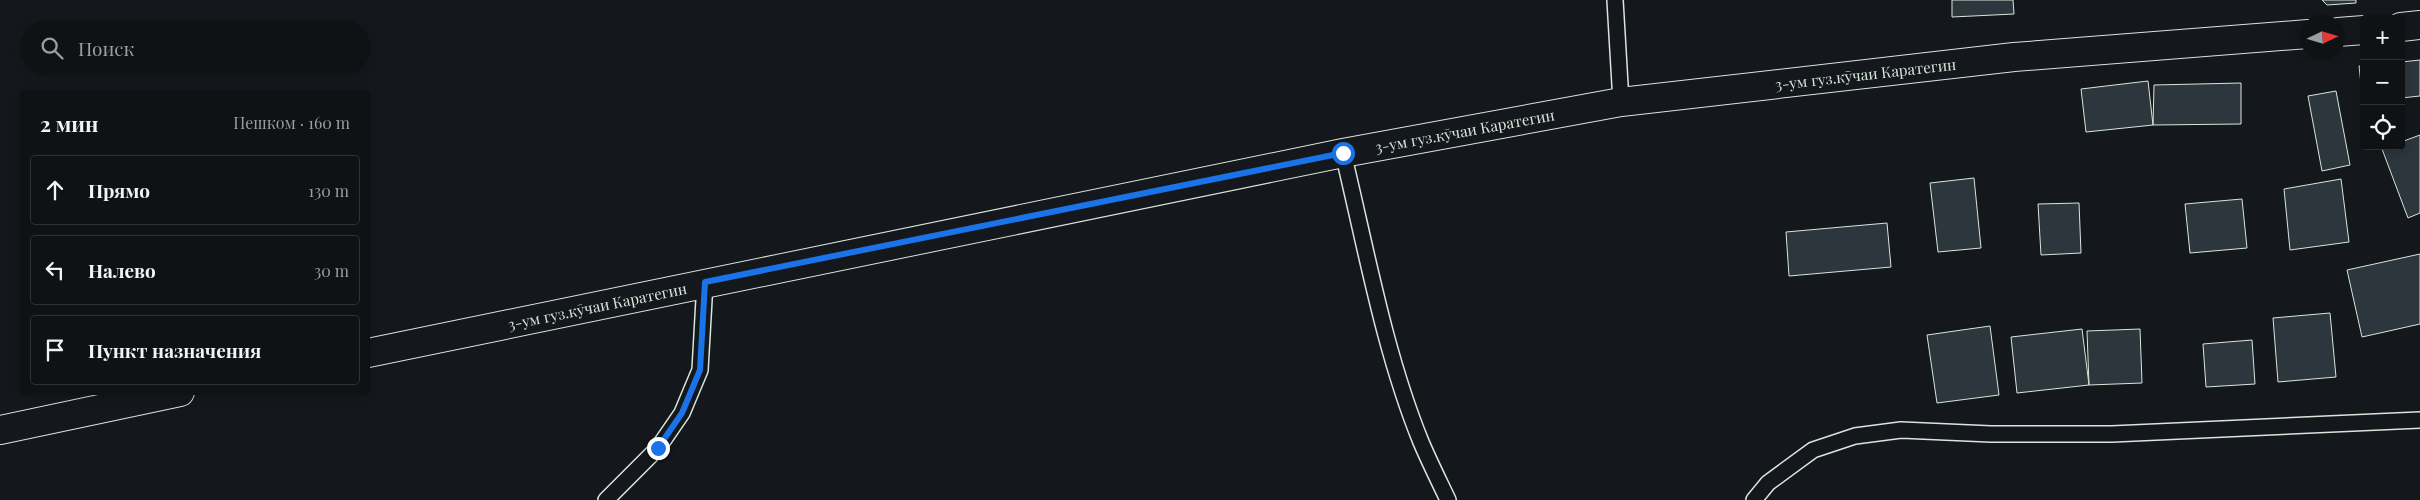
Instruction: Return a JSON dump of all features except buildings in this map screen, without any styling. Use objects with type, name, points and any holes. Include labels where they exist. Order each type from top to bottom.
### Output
[{"type":"street","points":[[2405,27],[2420,25]]},
{"type":"street","points":[[2345,31],[2360,30]]},
{"type":"street","name":"3-ум гуз.кӯчаи Каратегин","points":[[370,353],[705,282],[1343,153],[1621,102],[2014,58],[2300,35]]},
{"type":"street","points":[[0,430],[166,395]]},
{"type":"lane","points":[[1615,0],[1621,102]]},
{"type":"lane","points":[[1343,153],[1380,306],[1400,379],[1421,441],[1448,500]]},
{"type":"lane","points":[[606,500],[658,448],[682,413],[700,370],[705,282]]},
{"type":"lane","points":[[1754,500],[1768,482],[1813,450],[1856,436],[1901,430],[1991,434],[2112,434],[2420,420]]},
{"type":"route","points":[[658,448],[682,413],[700,370],[705,282],[1343,153]]}]
